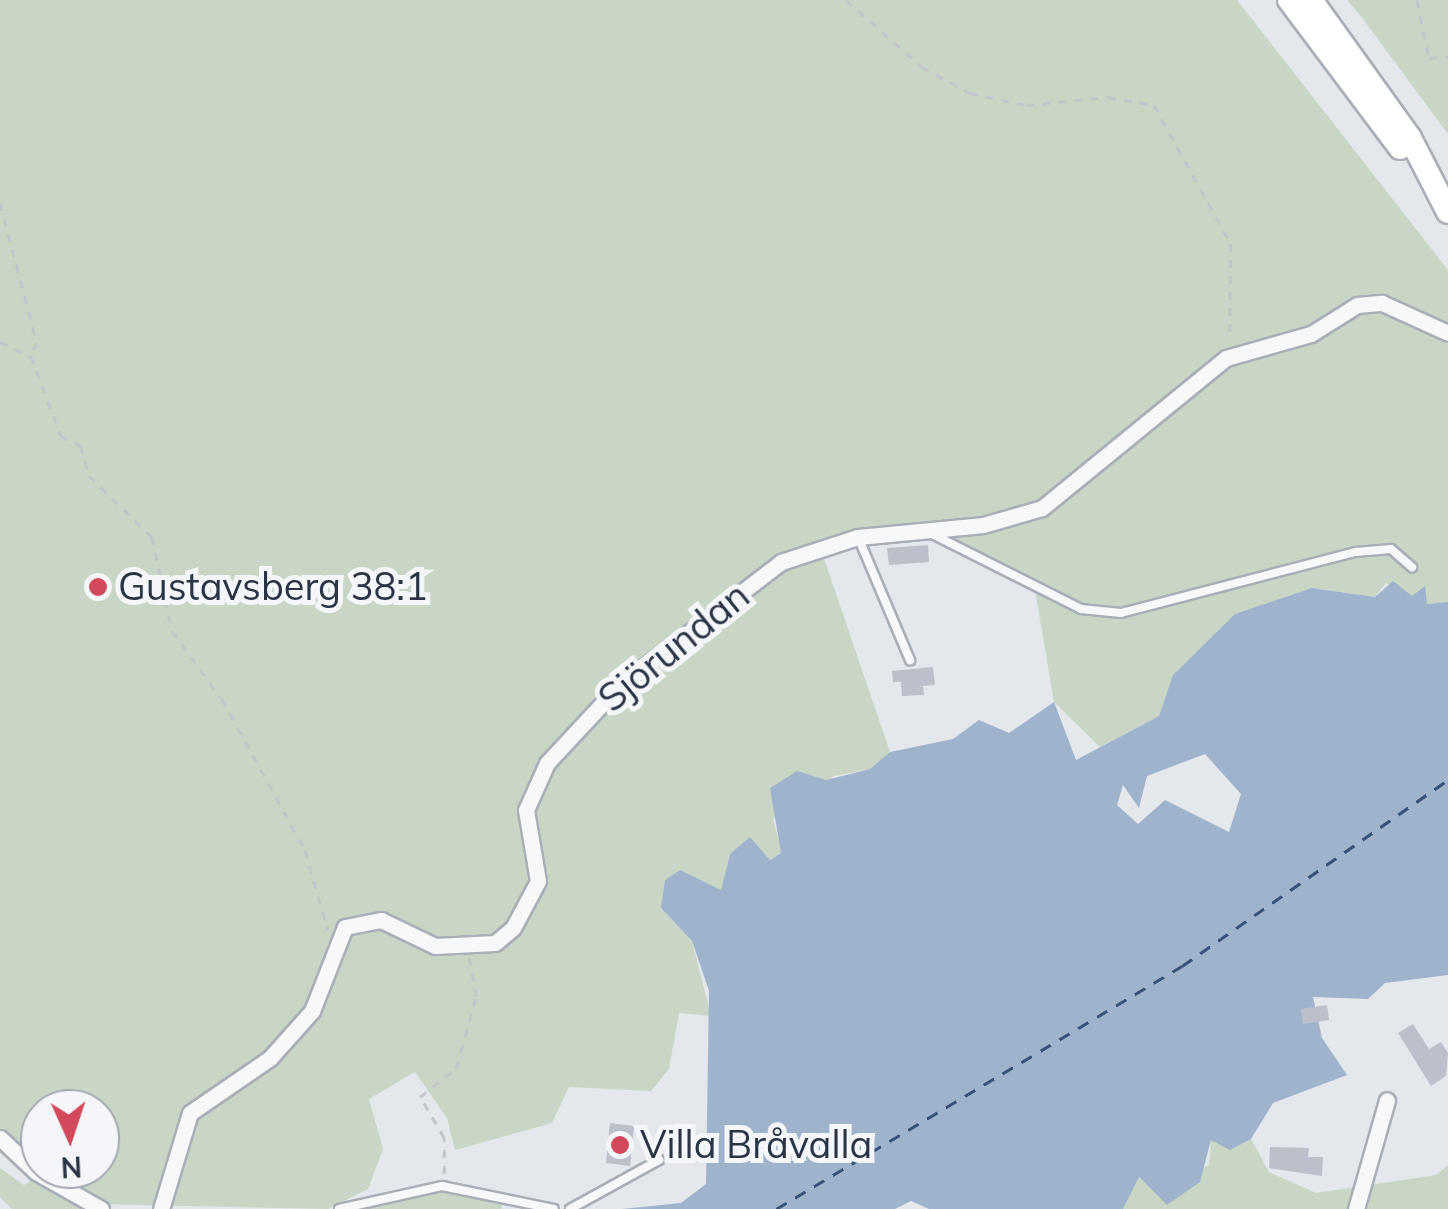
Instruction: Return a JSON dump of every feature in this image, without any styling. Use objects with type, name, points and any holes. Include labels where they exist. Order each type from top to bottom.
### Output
[{"type":"main road","points":[[1289,0],[1432,184]]},
{"type":"main road","points":[[1312,0],[1410,138],[1448,212]]},
{"type":"street","name":"Sjörundan","points":[[333,946],[345,927],[381,920],[408,940],[496,943],[529,904],[538,881],[526,810],[564,740],[781,562],[858,537],[919,528],[984,525],[1042,508],[1236,355],[1310,334],[1356,305],[1382,303],[1448,333]]},
{"type":"street","points":[[161,1209],[190,1113],[270,1058],[312,1011],[333,946]]},
{"type":"street","points":[[1356,1209],[1387,1100]]},
{"type":"street","points":[[0,1138],[36,1172],[101,1209]]},
{"type":"lane","points":[[919,528],[1081,609],[1121,613],[1356,552],[1390,549],[1412,568]]},
{"type":"lane","points":[[858,537],[910,660]]},
{"type":"lane","points":[[570,1209],[658,1160]]},
{"type":"lane","points":[[340,1209],[442,1186],[554,1209]]},
{"type":"path","points":[[846,0],[922,67],[970,94],[1026,105],[1108,97],[1154,105],[1231,244],[1227,329],[1236,355]]},
{"type":"path","points":[[1417,0],[1429,58],[1448,57]]},
{"type":"path","points":[[0,204],[27,292],[37,343],[30,356]]},
{"type":"path","points":[[0,342],[30,356],[61,436],[82,446],[89,476],[152,537],[172,631],[222,699],[305,850],[333,946]]},
{"type":"path","points":[[442,1186],[444,1138],[420,1097],[456,1068],[476,997],[467,944]]},
{"type":"green space","points":[[0,0],[1237,0],[1448,270],[1448,602],[1427,604],[1386,583],[1375,597],[1312,588],[1159,716],[1100,747],[1054,702],[1034,584],[924,523],[818,541],[890,752],[870,769],[834,776],[773,819],[782,852],[770,860],[751,838],[730,854],[721,890],[695,885],[661,908],[692,941],[711,1016],[679,1013],[669,1069],[651,1091],[569,1087],[552,1123],[455,1150],[447,1118],[415,1072],[369,1099],[383,1149],[368,1189],[328,1209],[97,1204],[74,1189],[120,1189],[120,1089],[20,1089],[20,1148],[0,1130]]},
{"type":"green space","points":[[1347,0],[1448,0],[1448,134],[1360,15]]},
{"type":"green space","points":[[1222,1139],[1230,1149],[1251,1139],[1269,1172],[1316,1193],[1436,1175],[1448,1165],[1448,1209],[1123,1209],[1138,1177],[1158,1194],[1209,1165],[1211,1140]]},
{"type":"green space","points":[[0,1168],[20,1182],[20,1189],[55,1189],[90,1209],[12,1209],[0,1197]]},
{"type":"green space","points":[[439,1190],[504,1200],[501,1209],[351,1209]]},
{"type":"water","points":[[1393,581],[1412,596],[1425,586],[1427,604],[1448,602],[1448,975],[1385,983],[1368,999],[1313,997],[1322,1038],[1347,1075],[1273,1103],[1251,1139],[1230,1150],[1211,1140],[1200,1182],[1167,1205],[1139,1177],[1123,1209],[929,1209],[911,1201],[895,1209],[622,1209],[681,1203],[706,1184],[709,991],[692,941],[661,908],[665,880],[680,870],[721,890],[730,854],[750,837],[770,860],[781,853],[770,788],[797,771],[826,780],[870,769],[890,752],[953,739],[979,720],[1009,733],[1054,702],[1076,760],[1159,716],[1173,675],[1235,614],[1312,588],[1375,597]],"holes":[[[1205,754],[1241,794],[1229,832],[1165,800],[1138,824],[1117,805],[1123,785],[1139,808],[1147,776]]]},
{"type":"building","points":[[928,545],[929,562],[889,565],[887,548]]},
{"type":"building","points":[[933,667],[935,685],[923,686],[924,695],[902,696],[901,682],[893,682],[892,671]]},
{"type":"building","points":[[1327,1005],[1329,1020],[1303,1024],[1301,1009]]},
{"type":"building","points":[[1413,1024],[1429,1049],[1441,1042],[1448,1053],[1446,1076],[1431,1086],[1398,1033]]},
{"type":"building","name":"Villa Bråvalla","points":[[610,1123],[634,1126],[630,1166],[606,1163]]},
{"type":"building","points":[[1270,1147],[1309,1148],[1308,1157],[1323,1157],[1322,1176],[1269,1168]]},
{"type":"ferry route","points":[[776,1209],[1182,966],[1448,780]]},
{"type":"place","name":"Gustavsberg 38:1","points":[[98,587]]},
{"type":"place","name":"Villa Bråvalla","points":[[620,1145]]}]
